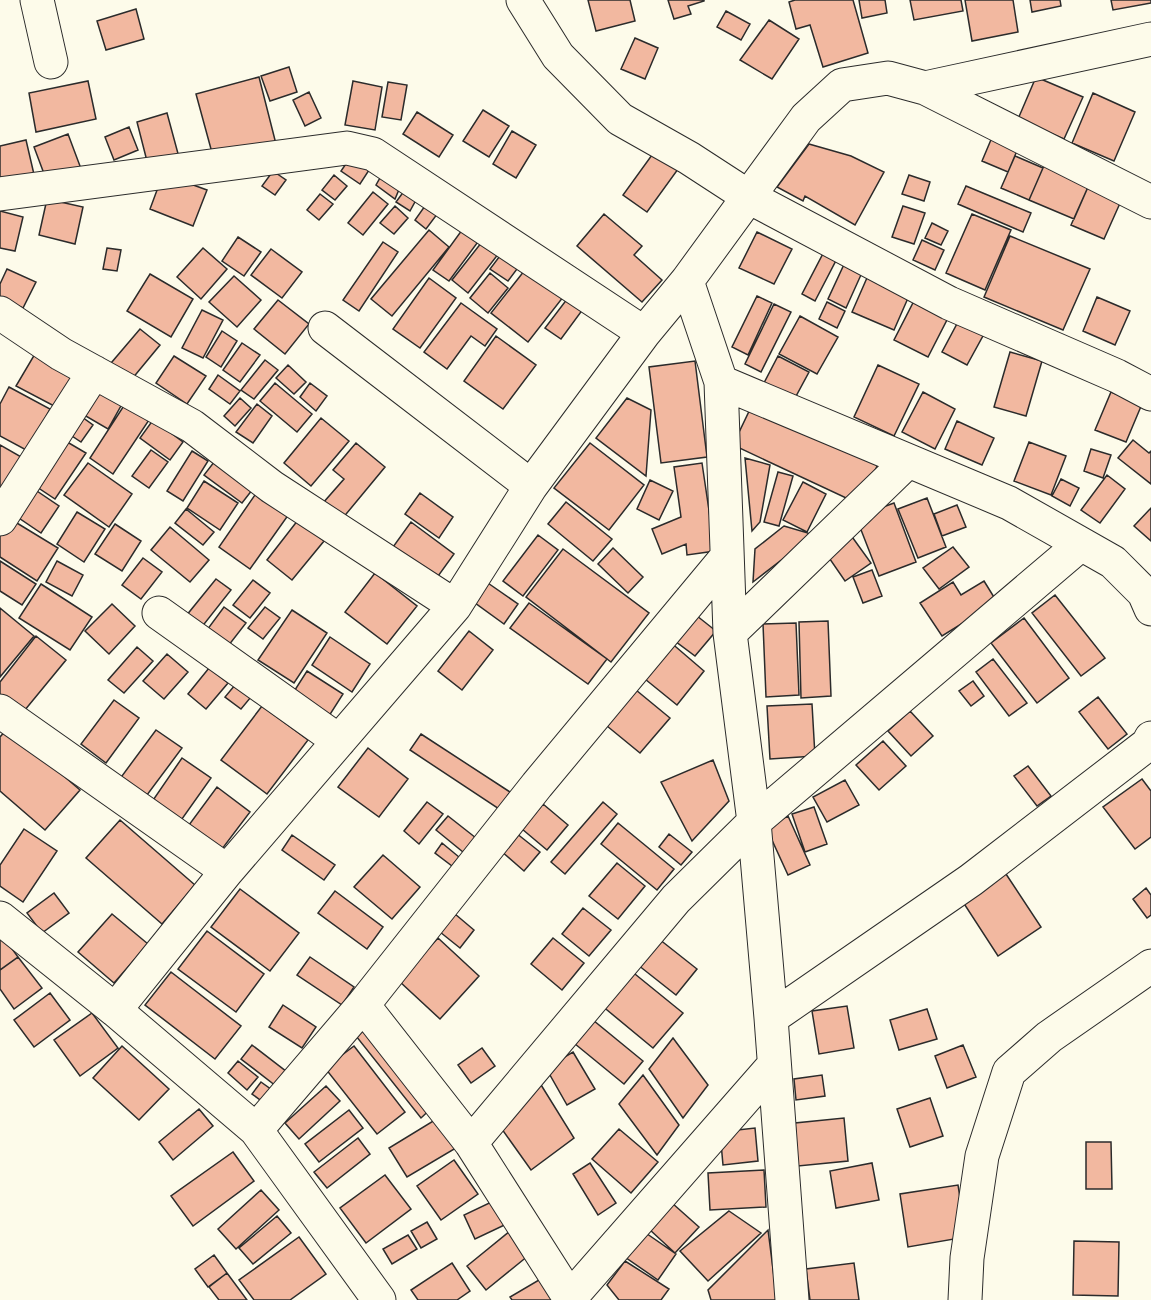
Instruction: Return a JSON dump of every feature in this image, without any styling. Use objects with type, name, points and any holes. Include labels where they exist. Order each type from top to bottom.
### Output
[{"type":"street","points":[[37,0],[51,62]]},
{"type":"street","points":[[523,0],[558,56],[620,119],[689,158],[749,197],[949,303],[1117,376],[1151,394]]},
{"type":"street","points":[[925,88],[1151,39]]},
{"type":"street","points":[[115,1010],[227,871],[455,606],[531,486],[644,333],[687,281],[806,118],[842,86],[888,78],[925,88],[1151,202]]},
{"type":"street","points":[[0,194],[347,148],[373,154],[644,333]]},
{"type":"street","points":[[687,281],[721,382],[725,559],[730,633],[754,822],[792,1300]]},
{"type":"street","points":[[0,313],[61,354],[192,426],[272,487],[455,606]]},
{"type":"street","points":[[326,328],[531,486]]},
{"type":"street","points":[[0,519],[94,372]]},
{"type":"street","points":[[721,382],[1009,503],[1113,562],[1144,594],[1151,609]]},
{"type":"street","points":[[730,633],[908,461]]},
{"type":"street","points":[[471,1143],[676,899],[754,822],[1081,544]]},
{"type":"street","points":[[256,1130],[363,1005],[537,785],[725,559]]},
{"type":"street","points":[[159,613],[339,741]]},
{"type":"street","points":[[0,711],[227,871]]},
{"type":"street","points":[[771,1018],[971,880],[1148,744],[1151,738]]},
{"type":"street","points":[[0,918],[115,1010],[256,1130],[379,1300]]},
{"type":"street","points":[[965,1300],[967,1258],[982,1156],[1009,1072],[1049,1037],[1151,966]]},
{"type":"street","points":[[363,1005],[471,1143],[571,1299],[774,1065]]},
{"type":"building","points":[[588,0],[630,0],[635,21],[596,31]]},
{"type":"building","points":[[668,0],[704,1],[688,6],[691,14],[674,19]]},
{"type":"building","points":[[795,0],[853,0],[868,53],[823,67],[810,25],[796,29],[789,2]]},
{"type":"building","points":[[859,0],[885,0],[887,13],[862,18]]},
{"type":"building","points":[[910,0],[961,0],[963,11],[914,20]]},
{"type":"building","points":[[965,0],[1013,0],[1018,32],[972,41]]},
{"type":"building","points":[[1030,0],[1060,0],[1061,6],[1032,12]]},
{"type":"building","points":[[1111,0],[1151,0],[1151,3],[1113,10]]},
{"type":"building","points":[[136,9],[144,39],[106,50],[97,21]]},
{"type":"building","points":[[726,11],[750,24],[741,40],[717,27]]},
{"type":"building","points":[[769,20],[799,39],[772,79],[740,60]]},
{"type":"building","points":[[635,38],[658,48],[645,79],[621,69]]},
{"type":"building","points":[[289,67],[297,92],[270,101],[261,76]]},
{"type":"building","points":[[259,77],[276,144],[214,160],[196,94]]},
{"type":"building","points":[[1036,77],[1083,97],[1064,139],[1018,119]]},
{"type":"building","points":[[88,81],[96,119],[36,132],[29,93]]},
{"type":"building","points":[[353,81],[382,87],[375,130],[345,125]]},
{"type":"building","points":[[388,82],[407,85],[401,120],[382,117]]},
{"type":"building","points":[[309,92],[321,118],[305,126],[293,100]]},
{"type":"building","points":[[1093,93],[1135,112],[1114,161],[1072,143]]},
{"type":"building","points":[[483,110],[509,126],[489,157],[463,141]]},
{"type":"building","points":[[417,112],[453,135],[439,157],[403,134]]},
{"type":"building","points":[[167,113],[180,161],[149,169],[137,122]]},
{"type":"building","points":[[129,127],[138,150],[114,160],[105,137]]},
{"type":"building","points":[[512,131],[536,145],[516,178],[493,164]]},
{"type":"building","points":[[68,134],[83,174],[49,187],[34,147]]},
{"type":"building","points":[[993,135],[1019,146],[1008,172],[982,161]]},
{"type":"building","points":[[26,140],[36,183],[0,191],[0,146]]},
{"type":"building","points":[[809,144],[851,156],[884,172],[855,225],[805,196],[803,201],[777,187]]},
{"type":"building","points":[[657,148],[681,165],[647,212],[623,195]]},
{"type":"building","points":[[354,152],[373,164],[360,184],[341,171]]},
{"type":"building","points":[[1015,156],[1043,168],[1029,200],[1001,188]]},
{"type":"building","points":[[1046,161],[1088,187],[1074,219],[1029,200]]},
{"type":"building","points":[[385,169],[403,180],[395,199],[376,185]]},
{"type":"building","points":[[273,171],[286,180],[275,195],[262,186]]},
{"type":"building","points":[[163,174],[207,190],[193,226],[150,209]]},
{"type":"building","points":[[334,175],[347,186],[335,200],[322,190]]},
{"type":"building","points":[[909,175],[930,182],[924,201],[902,194]]},
{"type":"building","points":[[410,183],[422,189],[410,211],[396,202]]},
{"type":"building","points":[[966,186],[1031,213],[1023,232],[958,204]]},
{"type":"building","points":[[1088,187],[1121,201],[1104,239],[1071,225]]},
{"type":"building","points":[[373,192],[388,204],[363,235],[348,223]]},
{"type":"building","points":[[320,194],[333,204],[319,220],[307,210]]},
{"type":"building","points":[[432,196],[444,205],[426,229],[415,220]]},
{"type":"building","points":[[47,199],[83,207],[75,244],[39,235]]},
{"type":"building","points":[[395,206],[408,218],[394,234],[380,223]]},
{"type":"building","points":[[903,206],[925,213],[914,244],[892,237]]},
{"type":"building","points":[[0,211],[23,217],[15,251],[0,248]]},
{"type":"building","points":[[604,214],[642,246],[634,255],[662,280],[642,302],[577,246]]},
{"type":"building","points":[[972,214],[1011,230],[985,290],[946,273]]},
{"type":"building","points":[[470,219],[486,231],[449,281],[433,270]]},
{"type":"building","points":[[932,223],[948,231],[941,245],[925,238]]},
{"type":"building","points":[[429,230],[449,247],[392,316],[371,299]]},
{"type":"building","points":[[757,232],[792,249],[774,284],[739,268]]},
{"type":"building","points":[[489,233],[506,244],[468,293],[452,280]]},
{"type":"building","points":[[1010,236],[1090,269],[1063,330],[984,297]]},
{"type":"building","points":[[238,237],[261,252],[244,276],[222,261]]},
{"type":"building","points":[[922,240],[944,250],[935,270],[913,260]]},
{"type":"building","points":[[383,242],[398,252],[359,311],[343,300]]},
{"type":"building","points":[[829,242],[842,249],[815,301],[802,294]]},
{"type":"building","points":[[509,244],[526,257],[508,281],[490,269]]},
{"type":"building","points":[[107,248],[121,250],[117,271],[103,269]]},
{"type":"building","points":[[203,248],[227,269],[201,299],[177,277]]},
{"type":"building","points":[[271,249],[302,272],[282,298],[251,275]]},
{"type":"building","points":[[847,258],[865,266],[846,308],[828,299]]},
{"type":"building","points":[[532,261],[571,287],[528,342],[491,313]]},
{"type":"building","points":[[7,269],[36,282],[23,308],[0,298],[0,284]]},
{"type":"building","points":[[870,271],[912,289],[894,330],[852,312]]},
{"type":"building","points":[[490,273],[508,288],[488,313],[470,298]]},
{"type":"building","points":[[150,274],[193,299],[171,337],[127,311]]},
{"type":"building","points":[[234,276],[261,300],[237,327],[209,302]]},
{"type":"building","points":[[429,278],[456,298],[420,348],[393,329]]},
{"type":"building","points":[[574,290],[589,301],[561,339],[545,328]]},
{"type":"building","points":[[917,295],[951,312],[928,357],[894,340]]},
{"type":"building","points":[[757,296],[772,303],[748,355],[732,347]]},
{"type":"building","points":[[1097,297],[1130,311],[1115,345],[1083,331]]},
{"type":"building","points":[[278,300],[309,324],[285,354],[254,329]]},
{"type":"building","points":[[827,302],[845,311],[837,328],[819,319]]},
{"type":"building","points":[[461,303],[497,329],[485,346],[471,336],[447,369],[424,352]]},
{"type":"building","points":[[774,304],[791,312],[761,372],[745,364]]},
{"type":"building","points":[[202,310],[223,320],[203,358],[182,348]]},
{"type":"building","points":[[800,316],[838,337],[817,374],[779,354]]},
{"type":"building","points":[[959,320],[984,334],[967,365],[942,352]]},
{"type":"building","points":[[140,329],[160,345],[127,385],[106,369]]},
{"type":"building","points":[[222,331],[237,341],[221,367],[206,357]]},
{"type":"building","points":[[496,336],[536,365],[503,409],[464,381]]},
{"type":"building","points":[[242,343],[260,355],[240,382],[223,370]]},
{"type":"building","points":[[39,347],[79,372],[56,407],[16,386]]},
{"type":"building","points":[[1010,352],[1042,361],[1026,416],[994,407]]},
{"type":"building","points":[[174,356],[206,376],[187,404],[156,383]]},
{"type":"building","points":[[778,356],[809,372],[795,398],[764,383]]},
{"type":"building","points":[[265,360],[278,370],[254,399],[241,390]]},
{"type":"building","points":[[695,361],[707,457],[661,463],[649,367]]},
{"type":"building","points":[[288,365],[306,382],[294,394],[276,378]]},
{"type":"building","points":[[878,365],[919,384],[894,436],[854,417]]},
{"type":"building","points":[[218,375],[240,391],[230,404],[209,389]]},
{"type":"building","points":[[275,383],[312,414],[297,432],[260,401]]},
{"type":"building","points":[[310,383],[327,396],[316,411],[300,397]]},
{"type":"building","points":[[9,387],[50,409],[28,451],[0,436],[0,404]]},
{"type":"building","points":[[99,391],[122,404],[108,429],[84,415]]},
{"type":"building","points":[[923,392],[955,409],[935,449],[902,432]]},
{"type":"building","points":[[1111,392],[1142,404],[1126,442],[1095,430]]},
{"type":"building","points":[[240,398],[251,408],[235,426],[224,416]]},
{"type":"building","points":[[627,398],[651,410],[646,476],[596,438]]},
{"type":"building","points":[[753,403],[879,462],[859,504],[733,445]]},
{"type":"building","points":[[125,404],[149,420],[113,474],[90,458]]},
{"type":"building","points":[[257,404],[272,416],[253,443],[236,432]]},
{"type":"building","points":[[75,412],[93,425],[81,442],[63,430]]},
{"type":"building","points":[[321,418],[349,441],[311,486],[284,463]]},
{"type":"building","points":[[153,420],[183,442],[170,460],[140,438]]},
{"type":"building","points":[[957,421],[994,438],[982,465],[945,449]]},
{"type":"building","points":[[57,436],[86,453],[55,499],[28,481]]},
{"type":"building","points":[[1133,440],[1149,453],[1151,451],[1151,484],[1118,458]]},
{"type":"building","points":[[1029,442],[1066,456],[1051,495],[1014,481]]},
{"type":"building","points":[[356,443],[385,467],[342,519],[323,503],[344,479],[333,470]]},
{"type":"building","points":[[590,443],[644,485],[609,530],[554,488]]},
{"type":"building","points":[[0,445],[23,458],[4,490],[0,488]]},
{"type":"building","points":[[1091,449],[1111,455],[1103,478],[1084,471]]},
{"type":"building","points":[[151,450],[168,462],[149,488],[132,476]]},
{"type":"building","points":[[192,451],[208,461],[183,501],[167,491]]},
{"type":"building","points":[[218,457],[256,485],[242,503],[204,475]]},
{"type":"building","points":[[745,458],[770,465],[760,522],[752,531]]},
{"type":"building","points":[[88,463],[132,494],[109,527],[64,495]]},
{"type":"building","points":[[702,463],[715,551],[687,555],[686,544],[662,554],[652,529],[681,517],[674,467]]},
{"type":"building","points":[[778,472],[793,476],[779,526],[764,522]]},
{"type":"building","points":[[1107,475],[1125,489],[1100,523],[1081,510]]},
{"type":"building","points":[[1061,479],[1079,488],[1070,506],[1052,496]]},
{"type":"building","points":[[650,480],[673,491],[659,520],[637,509]]},
{"type":"building","points":[[204,481],[238,503],[220,530],[187,508]]},
{"type":"building","points":[[803,482],[826,494],[807,532],[783,520]]},
{"type":"building","points":[[28,485],[59,506],[41,533],[10,512]]},
{"type":"building","points":[[257,492],[289,514],[250,569],[219,547]]},
{"type":"building","points":[[420,493],[453,517],[439,538],[405,514]]},
{"type":"building","points":[[927,498],[946,547],[918,558],[898,509]]},
{"type":"building","points":[[566,502],[612,539],[593,561],[548,524]]},
{"type":"building","points":[[894,503],[916,562],[879,576],[856,517]]},
{"type":"building","points":[[957,505],[966,527],[942,536],[934,514]]},
{"type":"building","points":[[1151,508],[1151,541],[1134,526]]},
{"type":"building","points":[[186,509],[214,532],[203,545],[175,523]]},
{"type":"building","points":[[77,512],[105,529],[84,562],[57,544]]},
{"type":"building","points":[[7,517],[58,548],[37,581],[0,557],[0,527]]},
{"type":"building","points":[[298,520],[324,541],[292,580],[267,560]]},
{"type":"building","points":[[411,522],[454,554],[436,579],[393,547]]},
{"type":"building","points":[[115,524],[141,541],[122,571],[95,554]]},
{"type":"building","points":[[784,526],[808,533],[810,538],[753,582],[755,549]]},
{"type":"building","points":[[170,527],[209,560],[190,582],[151,550]]},
{"type":"building","points":[[850,534],[871,563],[845,581],[825,552]]},
{"type":"building","points":[[538,535],[558,550],[523,596],[503,581]]},
{"type":"building","points":[[953,547],[969,567],[939,589],[923,568]]},
{"type":"building","points":[[613,548],[643,577],[628,593],[598,564]]},
{"type":"building","points":[[563,549],[649,613],[611,662],[526,597]]},
{"type":"building","points":[[143,558],[162,572],[141,599],[122,585]]},
{"type":"building","points":[[0,561],[36,584],[22,605],[0,591]]},
{"type":"building","points":[[57,561],[83,575],[72,596],[46,582]]},
{"type":"building","points":[[872,570],[882,596],[863,603],[853,577]]},
{"type":"building","points":[[375,573],[417,606],[387,644],[345,612]]},
{"type":"building","points":[[216,579],[231,590],[201,628],[186,616]]},
{"type":"building","points":[[253,580],[270,593],[250,618],[233,605]]},
{"type":"building","points":[[485,581],[518,604],[504,624],[471,600]]},
{"type":"building","points":[[984,581],[997,602],[942,636],[920,603],[953,582],[961,595]]},
{"type":"building","points":[[41,584],[92,617],[70,650],[19,618]]},
{"type":"building","points":[[1055,595],[1105,658],[1081,676],[1032,613]]},
{"type":"building","points":[[529,603],[607,659],[588,684],[510,628]]},
{"type":"building","points":[[112,604],[135,626],[109,654],[85,631]]},
{"type":"building","points":[[224,607],[246,623],[225,650],[204,634]]},
{"type":"building","points":[[265,607],[280,618],[263,639],[248,628]]},
{"type":"building","points":[[0,608],[34,636],[0,677]]},
{"type":"building","points":[[292,610],[327,633],[294,683],[258,660]]},
{"type":"building","points":[[692,612],[716,631],[695,656],[671,638]]},
{"type":"building","points":[[1024,618],[1069,678],[1037,703],[991,643]]},
{"type":"building","points":[[828,621],[831,696],[801,698],[799,622]]},
{"type":"building","points":[[796,623],[799,695],[766,697],[763,624]]},
{"type":"building","points":[[469,631],[493,650],[462,690],[438,671]]},
{"type":"building","points":[[36,636],[66,660],[20,716],[0,701],[0,682]]},
{"type":"building","points":[[330,637],[370,664],[352,692],[312,665]]},
{"type":"building","points":[[669,641],[704,671],[677,705],[640,675]]},
{"type":"building","points":[[137,647],[153,661],[124,693],[108,680]]},
{"type":"building","points":[[167,654],[188,672],[164,699],[143,681]]},
{"type":"building","points":[[993,659],[1027,703],[1009,716],[976,672]]},
{"type":"building","points":[[209,668],[228,683],[206,709],[188,694]]},
{"type":"building","points":[[307,671],[343,694],[329,716],[293,693]]},
{"type":"building","points":[[973,681],[984,696],[971,706],[959,691]]},
{"type":"building","points":[[235,685],[251,697],[241,709],[225,697]]},
{"type":"building","points":[[636,690],[670,718],[640,753],[607,726]]},
{"type":"building","points":[[1098,697],[1127,734],[1108,749],[1079,712]]},
{"type":"building","points":[[114,700],[139,718],[106,763],[81,744]]},
{"type":"building","points":[[812,704],[815,756],[770,759],[767,706]]},
{"type":"building","points":[[262,706],[308,740],[267,794],[221,760]]},
{"type":"building","points":[[910,711],[933,736],[911,756],[888,731]]},
{"type":"building","points":[[8,728],[80,790],[45,830],[0,791],[0,737]]},
{"type":"building","points":[[156,730],[182,748],[144,799],[119,780]]},
{"type":"building","points":[[421,734],[510,792],[499,809],[410,750]]},
{"type":"building","points":[[883,741],[906,766],[879,790],[856,765]]},
{"type":"building","points":[[368,748],[408,779],[379,817],[338,787]]},
{"type":"building","points":[[182,758],[211,778],[177,826],[149,806]]},
{"type":"building","points":[[713,760],[729,801],[692,841],[661,782]]},
{"type":"building","points":[[1028,766],[1051,796],[1037,806],[1014,776]]},
{"type":"building","points":[[1142,779],[1151,791],[1151,837],[1135,849],[1103,807]]},
{"type":"building","points":[[845,780],[859,805],[827,822],[813,797]]},
{"type":"building","points":[[217,787],[250,812],[219,853],[186,829]]},
{"type":"building","points":[[427,802],[443,814],[419,844],[404,831]]},
{"type":"building","points":[[603,802],[617,814],[565,874],[551,862]]},
{"type":"building","points":[[543,804],[568,825],[547,850],[522,829]]},
{"type":"building","points":[[814,807],[827,844],[805,852],[792,814]]},
{"type":"building","points":[[448,816],[476,838],[463,852],[436,830]]},
{"type":"building","points":[[788,816],[810,865],[788,875],[766,827]]},
{"type":"building","points":[[120,820],[195,885],[162,924],[86,858]]},
{"type":"building","points":[[618,823],[674,869],[657,890],[601,844]]},
{"type":"building","points":[[24,829],[57,851],[23,902],[0,886],[0,865]]},
{"type":"building","points":[[516,833],[540,852],[524,871],[501,851]]},
{"type":"building","points":[[669,834],[692,852],[681,865],[659,847]]},
{"type":"building","points":[[292,835],[335,865],[324,880],[282,850]]},
{"type":"building","points":[[442,843],[459,857],[452,866],[435,853]]},
{"type":"building","points":[[383,855],[420,887],[392,919],[354,887]]},
{"type":"building","points":[[617,863],[645,886],[618,919],[589,896]]},
{"type":"building","points":[[1004,871],[1041,927],[998,956],[961,899]]},
{"type":"building","points":[[1146,888],[1151,895],[1151,915],[1147,918],[1133,899]]},
{"type":"building","points":[[240,889],[299,933],[270,971],[211,927]]},
{"type":"building","points":[[335,891],[383,927],[367,949],[318,913]]},
{"type":"building","points":[[54,893],[69,913],[42,933],[27,913]]},
{"type":"building","points":[[583,908],[611,930],[589,956],[562,934]]},
{"type":"building","points":[[112,914],[148,944],[114,983],[78,952]]},
{"type":"building","points":[[455,914],[474,930],[460,948],[440,932]]},
{"type":"building","points":[[207,931],[264,974],[236,1012],[178,969]]},
{"type":"building","points":[[2,935],[18,957],[0,970],[0,937]]},
{"type":"building","points":[[438,938],[479,976],[440,1019],[399,981]]},
{"type":"building","points":[[553,938],[584,963],[562,990],[531,964]]},
{"type":"building","points":[[659,939],[697,969],[676,995],[638,965]]},
{"type":"building","points":[[18,957],[42,988],[14,1009],[0,989],[0,970]]},
{"type":"building","points":[[310,957],[354,987],[342,1005],[297,975]]},
{"type":"building","points":[[630,970],[683,1013],[653,1048],[601,1005]]},
{"type":"building","points":[[171,972],[241,1026],[215,1059],[145,1005]]},
{"type":"building","points":[[50,993],[70,1020],[34,1047],[14,1020]]},
{"type":"building","points":[[283,1005],[316,1027],[302,1048],[269,1027]]},
{"type":"building","points":[[847,1006],[854,1048],[819,1054],[812,1011]]},
{"type":"building","points":[[927,1009],[937,1039],[899,1050],[890,1020]]},
{"type":"building","points":[[92,1013],[118,1048],[80,1076],[54,1040]]},
{"type":"building","points":[[588,1016],[643,1061],[624,1084],[569,1039]]},
{"type":"building","points":[[374,1022],[435,1105],[421,1118],[356,1036]]},
{"type":"building","points":[[673,1038],[708,1085],[683,1118],[649,1069]]},
{"type":"building","points":[[252,1045],[287,1072],[276,1086],[241,1059]]},
{"type":"building","points":[[963,1045],[976,1077],[947,1088],[935,1056]]},
{"type":"building","points":[[122,1046],[169,1089],[139,1120],[93,1078]]},
{"type":"building","points":[[354,1046],[405,1112],[377,1134],[325,1068]]},
{"type":"building","points":[[482,1048],[495,1066],[471,1083],[458,1065]]},
{"type":"building","points":[[573,1052],[595,1089],[567,1105],[546,1068]]},
{"type":"building","points":[[238,1061],[258,1077],[247,1090],[228,1073]]},
{"type":"building","points":[[643,1075],[679,1125],[657,1155],[619,1104]]},
{"type":"building","points":[[822,1075],[825,1096],[796,1100],[794,1079]]},
{"type":"building","points":[[538,1080],[574,1138],[531,1170],[499,1125]]},
{"type":"building","points":[[261,1082],[272,1090],[263,1102],[252,1094]]},
{"type":"building","points":[[326,1086],[340,1101],[299,1139],[285,1123]]},
{"type":"building","points":[[930,1098],[943,1136],[910,1147],[897,1109]]},
{"type":"building","points":[[199,1109],[213,1126],[173,1160],[159,1142]]},
{"type":"building","points":[[349,1110],[363,1128],[319,1162],[305,1144]]},
{"type":"building","points":[[443,1115],[461,1145],[407,1177],[389,1148]]},
{"type":"building","points":[[844,1118],[848,1161],[798,1166],[795,1123]]},
{"type":"building","points":[[755,1128],[758,1161],[723,1165],[720,1132]]},
{"type":"building","points":[[619,1129],[658,1162],[631,1193],[592,1159]]},
{"type":"building","points":[[358,1138],[370,1154],[327,1188],[314,1172]]},
{"type":"building","points":[[1086,1142],[1111,1142],[1112,1189],[1086,1189]]},
{"type":"building","points":[[233,1152],[254,1181],[193,1226],[171,1196]]},
{"type":"building","points":[[454,1160],[478,1194],[441,1220],[417,1186]]},
{"type":"building","points":[[590,1163],[616,1203],[598,1215],[573,1174]]},
{"type":"building","points":[[872,1163],[879,1200],[836,1208],[830,1171]]},
{"type":"building","points":[[764,1170],[766,1207],[710,1210],[708,1173]]},
{"type":"building","points":[[385,1175],[411,1209],[366,1243],[340,1208]]},
{"type":"building","points":[[958,1185],[966,1237],[908,1247],[900,1194]]},
{"type":"building","points":[[261,1190],[279,1210],[236,1249],[218,1229]]},
{"type":"building","points":[[504,1196],[515,1220],[475,1239],[464,1215]]},
{"type":"building","points":[[672,1203],[699,1227],[675,1253],[649,1229]]},
{"type":"building","points":[[729,1211],[761,1233],[708,1281],[680,1251]]},
{"type":"building","points":[[277,1216],[291,1233],[253,1264],[239,1248]]},
{"type":"building","points":[[427,1222],[437,1239],[421,1248],[411,1231]]},
{"type":"building","points":[[515,1227],[534,1251],[486,1290],[467,1266]]},
{"type":"building","points":[[640,1229],[676,1254],[658,1280],[622,1255]]},
{"type":"building","points":[[768,1230],[777,1300],[711,1300],[708,1290]]},
{"type":"building","points":[[408,1235],[417,1249],[392,1264],[383,1249]]},
{"type":"building","points":[[299,1237],[326,1274],[290,1300],[254,1300],[239,1280]]},
{"type":"building","points":[[1074,1241],[1119,1242],[1118,1296],[1073,1295]]},
{"type":"building","points":[[214,1255],[227,1273],[208,1287],[195,1269]]},
{"type":"building","points":[[625,1261],[669,1289],[661,1300],[619,1300],[607,1285]]},
{"type":"building","points":[[452,1263],[470,1291],[457,1300],[418,1300],[411,1290]]},
{"type":"building","points":[[854,1263],[859,1300],[810,1300],[806,1269]]},
{"type":"building","points":[[227,1273],[247,1300],[219,1300],[209,1287]]},
{"type":"building","points":[[544,1277],[558,1300],[512,1300],[510,1297]]}]
